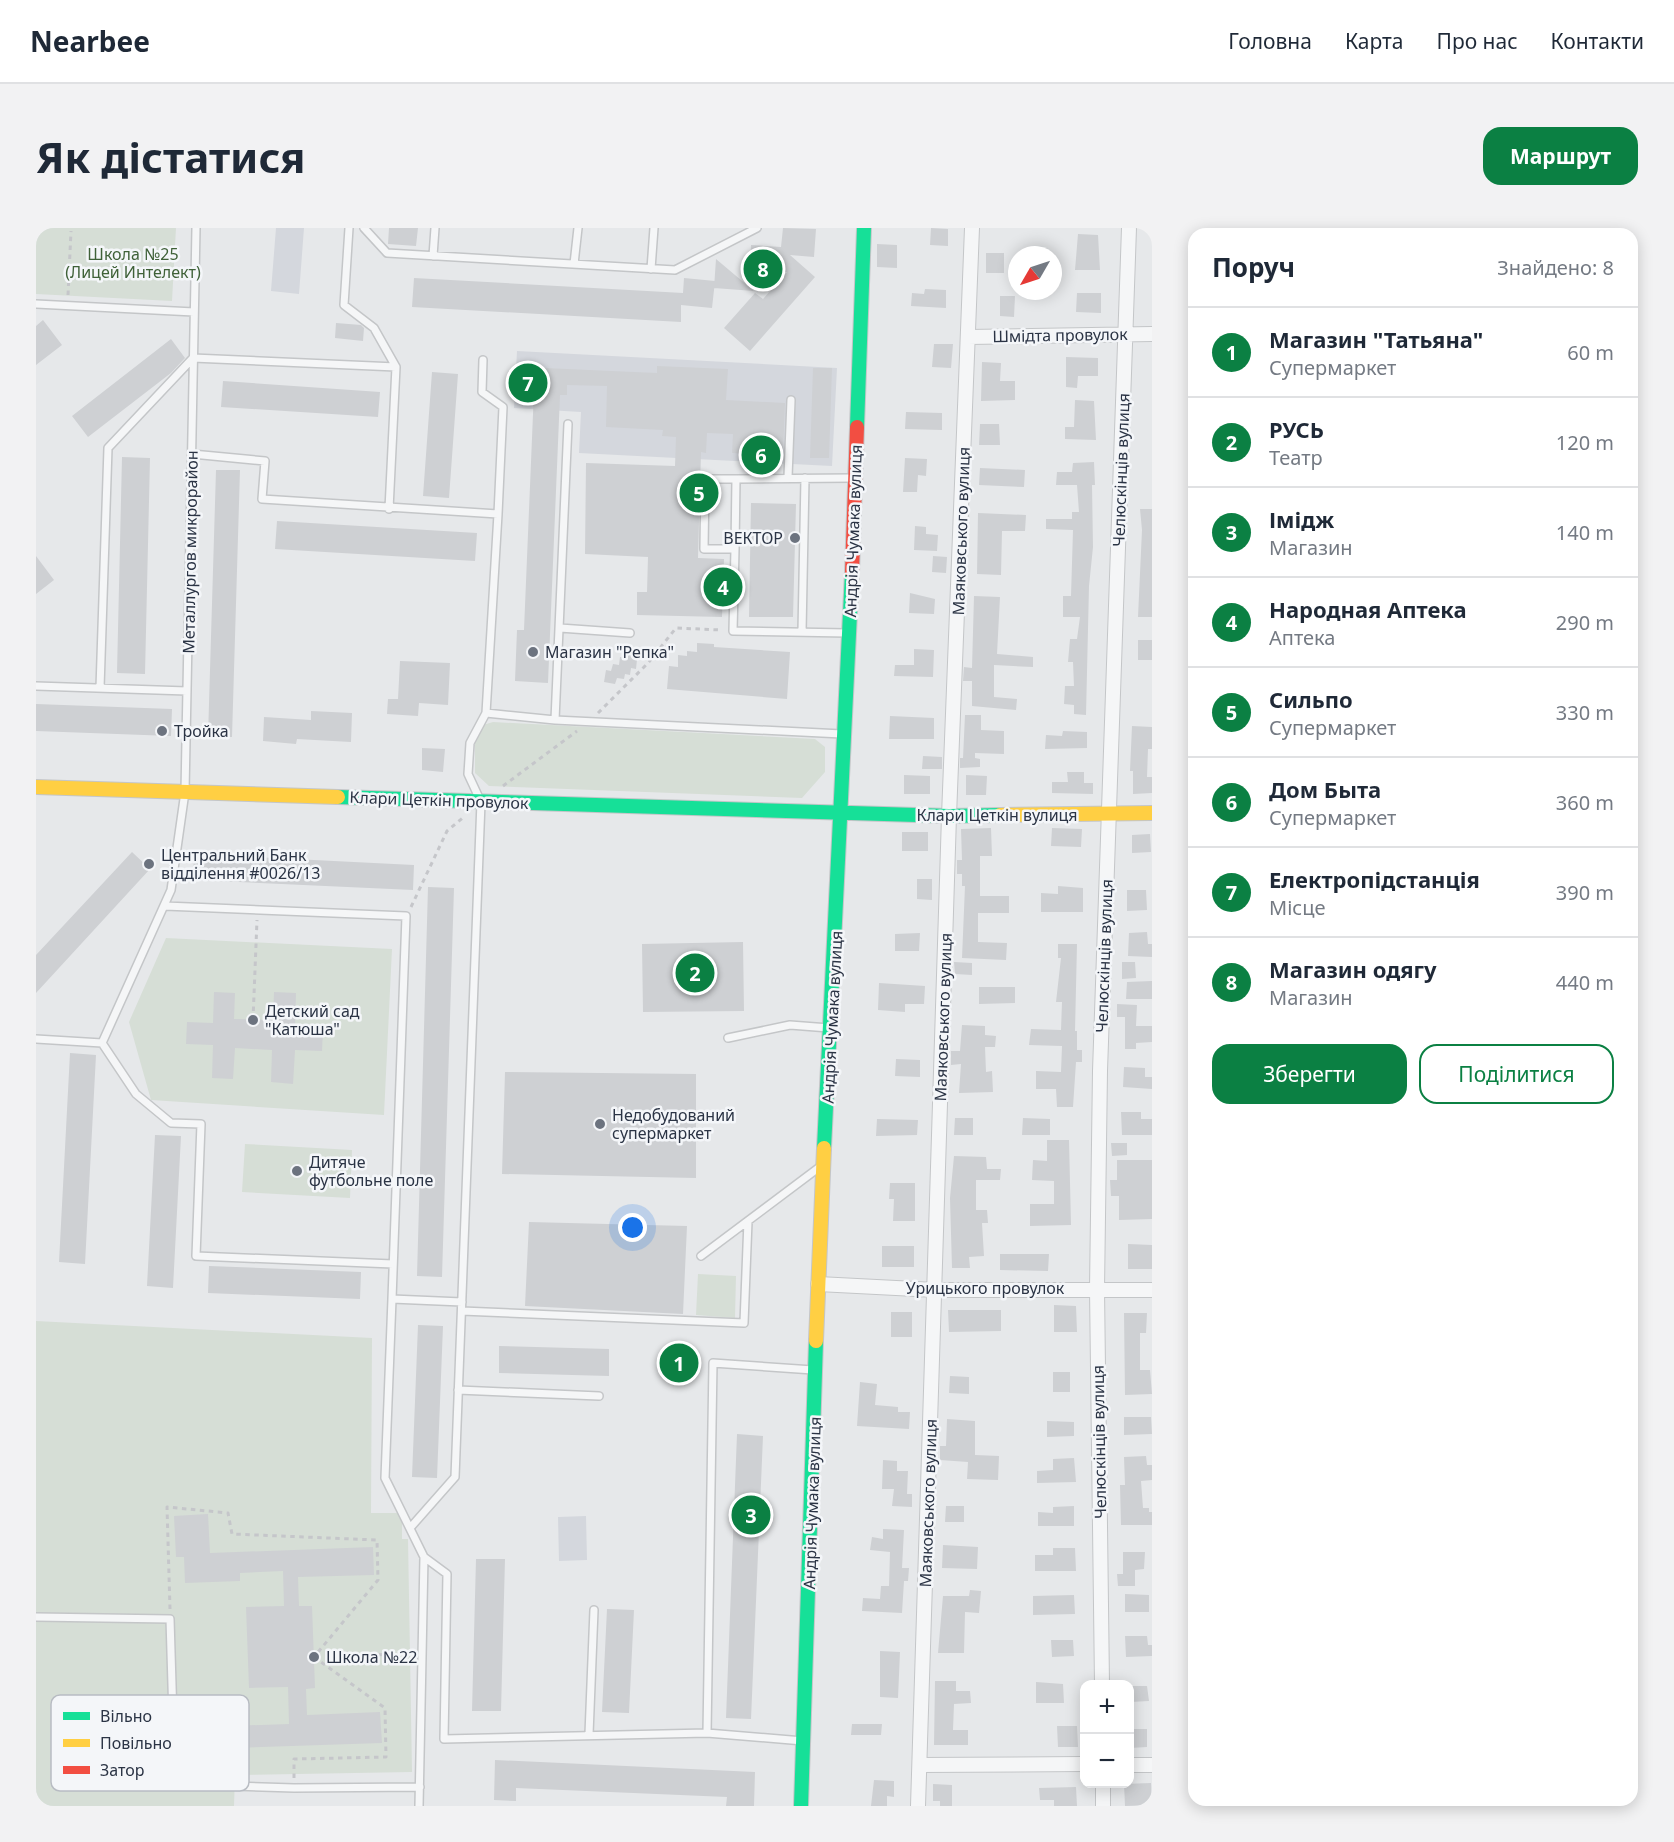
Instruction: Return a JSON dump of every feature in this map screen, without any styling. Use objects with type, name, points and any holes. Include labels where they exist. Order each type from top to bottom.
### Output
[{"type":"street","name":"Андрія Чумака вулиця","points":[[801,1806],[818,1284],[845,734],[864,228]]},
{"type":"street","name":"Маяковського вулиця","points":[[918,1806],[949,816],[972,228]]},
{"type":"street","name":"Челюскінців вулиця","points":[[1102,1680],[1097,1289],[1100,1071],[1129,228]]},
{"type":"street","name":"Шмідта провулок","points":[[968,337],[1152,334]]},
{"type":"street","name":"Клари Цеткін провулок","points":[[36,788],[841,813]]},
{"type":"street","name":"Клари Цеткін вулиця","points":[[841,813],[949,816],[1152,813]]},
{"type":"street","name":"Урицького провулок","points":[[818,1284],[935,1290],[1152,1290]]},
{"type":"street","points":[[920,1765],[1080,1764]]},
{"type":"street","points":[[1134,1765],[1152,1765]]},
{"type":"street","points":[[1102,1788],[1102,1806]]},
{"type":"lane","name":"Металлургов микрорайон","points":[[102,1043],[171,890],[185,792],[196,228]]},
{"type":"lane","points":[[349,228],[344,305],[374,328],[396,367],[389,509]]},
{"type":"lane","points":[[364,228],[387,254],[675,270],[757,228]]},
{"type":"lane","points":[[433,256],[435,228]]},
{"type":"lane","points":[[574,264],[578,228]]},
{"type":"lane","points":[[651,269],[654,228]]},
{"type":"lane","points":[[36,304],[194,312]]},
{"type":"lane","points":[[100,688],[108,448],[194,358],[396,367]]},
{"type":"lane","points":[[410,1528],[455,1478],[481,802],[468,774],[470,743],[486,714],[502,407],[482,392],[483,360]]},
{"type":"lane","points":[[788,477],[791,400]]},
{"type":"lane","points":[[555,720],[568,424]]},
{"type":"lane","points":[[192,454],[265,461],[262,499],[389,509],[498,514]]},
{"type":"lane","points":[[735,549],[704,549],[705,478],[856,478]]},
{"type":"lane","points":[[802,632],[805,478]]},
{"type":"lane","points":[[736,479],[733,631],[849,633]]},
{"type":"lane","points":[[560,628],[630,633]]},
{"type":"lane","points":[[36,686],[187,691]]},
{"type":"lane","points":[[486,714],[589,722],[845,734]]},
{"type":"lane","points":[[165,906],[406,916],[385,1478],[424,1557],[419,1806]]},
{"type":"lane","points":[[728,1038],[790,1025],[832,1028]]},
{"type":"lane","points":[[36,1039],[102,1043],[136,1094],[171,1123],[201,1124],[196,1256],[393,1264]]},
{"type":"lane","points":[[701,1256],[825,1163]]},
{"type":"lane","points":[[462,1311],[744,1323],[748,1221]]},
{"type":"lane","points":[[392,1299],[462,1302]]},
{"type":"lane","points":[[707,1733],[712,1363],[817,1370]]},
{"type":"lane","points":[[459,1390],[598,1396]]},
{"type":"lane","points":[[424,1557],[447,1574],[444,1739],[707,1733],[803,1741]]},
{"type":"lane","points":[[589,1734],[594,1610]]},
{"type":"lane","points":[[36,1617],[170,1619],[172,1695]]},
{"type":"lane","points":[[249,1786],[420,1787]]},
{"type":"path","points":[[68,306],[71,231]]},
{"type":"path","points":[[406,916],[447,831],[481,802],[589,722],[648,663],[676,628],[733,631]]},
{"type":"path","points":[[253,1020],[257,910]]},
{"type":"path","points":[[170,1619],[167,1507],[228,1513],[232,1534],[377,1540],[378,1580],[314,1656]]},
{"type":"path","points":[[314,1656],[422,1653]]},
{"type":"path","points":[[294,1788],[294,1759],[386,1757],[385,1708],[314,1656]]},
{"type":"shaded area","points":[[276,228],[304,228],[299,294],[271,291]]},
{"type":"shaded area","points":[[517,351],[837,368],[832,466],[579,453],[581,412],[514,408]]},
{"type":"shaded area","points":[[586,1516],[587,1560],[559,1561],[558,1517]]},
{"type":"green space","name":"Школа №25 (Лицей Интелект)","points":[[36,228],[176,228],[172,301],[36,294]]},
{"type":"green space","points":[[493,722],[815,739],[825,747],[825,772],[802,798],[489,786],[475,773],[475,737],[483,725]]},
{"type":"green space","points":[[166,938],[392,949],[384,1115],[151,1100],[129,1022]]},
{"type":"green space","name":"Дитяче футбольне поле","points":[[245,1144],[352,1150],[350,1198],[242,1192]]},
{"type":"green space","points":[[698,1274],[736,1276],[735,1318],[696,1315]]},
{"type":"green space","points":[[36,1321],[372,1338],[371,1513],[402,1513],[402,1539],[408,1539],[412,1772],[249,1775],[249,1695],[51,1695],[51,1791],[234,1791],[234,1806],[36,1806]]},
{"type":"building","points":[[389,228],[418,228],[416,246],[388,244]]},
{"type":"building","points":[[783,228],[816,229],[814,257],[790,255],[815,277],[750,351],[724,328],[755,293],[763,299],[787,272],[750,271],[751,245],[781,247]]},
{"type":"building","points":[[931,228],[948,229],[948,246],[930,245]]},
{"type":"building","points":[[1078,234],[1098,235],[1100,270],[1075,270]]},
{"type":"building","points":[[877,244],[897,245],[897,268],[877,267]]},
{"type":"building","points":[[986,253],[1004,253],[1004,273],[986,273]]},
{"type":"building","points":[[716,259],[754,291],[714,288]]},
{"type":"building","points":[[414,278],[683,293],[684,278],[715,281],[712,308],[681,305],[681,322],[412,307]]},
{"type":"building","points":[[925,289],[946,290],[946,308],[911,306],[912,293],[924,294]]},
{"type":"building","points":[[1077,293],[1101,293],[1101,313],[1076,312]]},
{"type":"building","points":[[1000,296],[1008,296],[1008,300],[1015,300],[1014,317],[1000,316]]},
{"type":"building","points":[[43,320],[62,345],[36,365],[36,326]]},
{"type":"building","points":[[336,323],[361,325],[364,328],[363,341],[335,338]]},
{"type":"building","points":[[171,339],[185,358],[171,373],[88,437],[72,416]]},
{"type":"building","points":[[934,344],[953,344],[951,368],[932,367]]},
{"type":"building","points":[[1066,357],[1098,358],[1098,376],[1078,376],[1077,388],[1066,387]]},
{"type":"building","points":[[982,362],[1001,363],[1000,381],[1015,381],[1015,400],[981,401]]},
{"type":"building","points":[[657,366],[728,369],[726,400],[785,403],[783,456],[732,453],[733,434],[707,433],[706,453],[701,452],[698,558],[724,559],[722,617],[637,615],[637,592],[647,592],[648,557],[585,554],[586,463],[675,466],[676,437],[662,436],[663,430],[606,427],[607,386],[567,385],[567,395],[560,395],[548,683],[515,681],[517,630],[524,630],[534,390],[518,390],[518,376],[544,376],[544,368],[657,373]]},
{"type":"building","points":[[813,368],[832,368],[829,458],[810,458]]},
{"type":"building","points":[[432,372],[458,374],[449,498],[423,496]]},
{"type":"building","points":[[223,381],[380,392],[378,417],[221,407]]},
{"type":"building","points":[[1075,400],[1094,401],[1096,440],[1065,439],[1065,427],[1074,427]]},
{"type":"building","points":[[906,412],[942,413],[942,430],[905,429]]},
{"type":"building","points":[[980,424],[999,424],[1000,445],[979,445]]},
{"type":"building","points":[[122,457],[150,458],[145,674],[117,673]]},
{"type":"building","points":[[905,458],[927,459],[926,476],[918,475],[917,492],[903,492]]},
{"type":"building","points":[[1094,462],[1086,715],[1074,714],[1074,705],[1064,704],[1065,686],[1074,686],[1073,662],[1068,662],[1070,639],[1077,639],[1080,617],[1063,617],[1063,596],[1071,596],[1073,530],[1046,529],[1046,519],[1072,519],[1072,512],[1079,512],[1077,485],[1056,485],[1057,472],[1072,472],[1073,463]]},
{"type":"building","points":[[980,468],[1025,470],[1024,487],[979,485]]},
{"type":"building","points":[[216,470],[240,470],[232,737],[208,737]]},
{"type":"building","points":[[751,503],[796,504],[793,617],[749,617]]},
{"type":"building","points":[[1140,509],[1152,509],[1152,617],[1138,617],[1142,530]]},
{"type":"building","points":[[978,513],[1026,515],[1025,531],[1002,531],[1001,575],[977,574]]},
{"type":"building","points":[[277,521],[477,533],[475,561],[275,549]]},
{"type":"building","points":[[915,526],[926,527],[926,534],[938,535],[937,551],[914,550]]},
{"type":"building","points":[[36,556],[54,580],[36,594]]},
{"type":"building","points":[[933,556],[947,557],[946,573],[932,572]]},
{"type":"building","points":[[910,593],[935,599],[934,614],[909,613]]},
{"type":"building","points":[[974,596],[1000,597],[997,654],[1033,657],[1033,667],[994,665],[994,697],[1017,699],[1016,710],[972,706],[972,681],[963,681],[964,667],[972,668]]},
{"type":"building","points":[[1138,640],[1152,640],[1152,660],[1138,660]]},
{"type":"building","points":[[697,643],[714,644],[714,647],[790,652],[787,699],[667,689],[669,666],[678,667],[678,655],[687,656],[687,651],[697,652]]},
{"type":"building","points":[[626,649],[638,650],[636,669],[631,668],[630,675],[625,674],[624,679],[617,678],[615,684],[604,682],[606,670],[611,671],[613,664],[619,665],[620,657],[625,658]]},
{"type":"building","points":[[914,649],[934,650],[933,677],[894,676],[895,665],[914,665]]},
{"type":"building","points":[[400,661],[450,663],[448,705],[419,703],[418,716],[387,714],[388,699],[398,699]]},
{"type":"building","points":[[36,704],[172,709],[171,736],[36,731]]},
{"type":"building","points":[[311,711],[352,713],[351,742],[297,739],[296,744],[263,741],[264,717],[311,720]]},
{"type":"building","points":[[965,715],[981,715],[981,730],[1004,731],[1004,754],[975,753],[975,758],[980,759],[980,767],[960,768],[960,758],[963,758]]},
{"type":"building","points":[[890,716],[934,718],[934,739],[889,739]]},
{"type":"building","points":[[1132,726],[1152,727],[1152,749],[1148,749],[1147,777],[1152,777],[1152,793],[1133,794],[1133,771],[1130,771]]},
{"type":"building","points":[[1063,731],[1087,732],[1087,748],[1045,749],[1046,735],[1062,736]]},
{"type":"building","points":[[422,748],[445,749],[443,772],[422,770]]},
{"type":"building","points":[[923,756],[942,757],[942,769],[922,769]]},
{"type":"building","points":[[1067,772],[1084,772],[1084,783],[1093,783],[1093,794],[1052,793],[1052,782],[1068,782]]},
{"type":"building","points":[[904,775],[930,776],[930,794],[904,794]]},
{"type":"building","points":[[966,775],[987,776],[986,795],[966,795]]},
{"type":"building","points":[[991,828],[992,856],[980,856],[980,896],[1009,896],[1009,913],[978,913],[978,942],[1007,943],[1006,960],[962,958],[965,886],[962,886],[962,874],[957,874],[957,860],[962,860],[961,829]]},
{"type":"building","points":[[1052,828],[1082,829],[1081,847],[1051,846]]},
{"type":"building","points":[[902,832],[928,832],[928,851],[902,851]]},
{"type":"building","points":[[1150,834],[1151,852],[1132,853],[1132,835]]},
{"type":"building","points":[[132,852],[150,869],[36,993],[36,955]]},
{"type":"building","points":[[194,854],[414,865],[413,890],[193,880]]},
{"type":"building","points":[[917,879],[932,879],[932,900],[917,899]]},
{"type":"building","points":[[1058,886],[1083,888],[1083,912],[1041,912],[1041,893],[1058,894]]},
{"type":"building","points":[[428,887],[454,888],[442,1277],[417,1276]]},
{"type":"building","points":[[1127,890],[1146,890],[1147,910],[1127,911]]},
{"type":"building","points":[[1147,932],[1148,944],[1152,944],[1152,957],[1128,956],[1129,933]]},
{"type":"building","points":[[920,933],[919,951],[895,951],[895,934]]},
{"type":"building","points":[[743,942],[744,1011],[643,1012],[642,944]]},
{"type":"building","points":[[1058,944],[1077,944],[1075,1031],[1077,1031],[1077,1050],[1082,1050],[1082,1062],[1076,1062],[1073,1107],[1057,1107],[1056,1089],[1036,1089],[1036,1071],[1061,1072],[1062,1046],[1029,1045],[1031,1029],[1061,1030],[1062,1002],[1056,1002],[1061,958],[1058,958]]},
{"type":"building","points":[[954,962],[972,963],[972,975],[955,974]]},
{"type":"building","points":[[1122,962],[1135,962],[1136,978],[1122,979]]},
{"type":"building","points":[[1152,981],[1152,999],[1126,999],[1127,982]]},
{"type":"building","points":[[879,983],[925,986],[924,1004],[905,1004],[905,1012],[878,1010]]},
{"type":"building","points":[[979,987],[1015,987],[1015,1003],[979,1004]]},
{"type":"building","points":[[214,992],[235,993],[234,1019],[273,1020],[274,992],[296,993],[295,1028],[323,1029],[322,1051],[295,1050],[293,1084],[271,1082],[272,1050],[235,1048],[233,1079],[212,1078],[213,1045],[186,1044],[187,1022],[213,1023]]},
{"type":"building","points":[[1117,1004],[1137,1005],[1136,1026],[1152,1026],[1152,1042],[1136,1043],[1136,1049],[1125,1049],[1125,1017],[1117,1017]]},
{"type":"building","points":[[962,1025],[985,1026],[985,1035],[996,1036],[995,1047],[985,1047],[986,1072],[992,1071],[993,1092],[959,1093],[961,1064],[951,1065],[951,1051],[960,1051]]},
{"type":"building","points":[[70,1053],[96,1055],[85,1264],[59,1262]]},
{"type":"building","points":[[896,1059],[920,1060],[920,1077],[895,1076]]},
{"type":"building","points":[[1124,1067],[1145,1068],[1145,1077],[1152,1077],[1152,1089],[1123,1087]]},
{"type":"building","name":"Недобудований супермаркет","points":[[505,1072],[696,1074],[696,1178],[502,1174]]},
{"type":"building","points":[[1121,1112],[1141,1112],[1141,1119],[1152,1119],[1152,1135],[1122,1135]]},
{"type":"building","points":[[955,1118],[973,1118],[973,1135],[954,1135]]},
{"type":"building","points":[[1023,1118],[1050,1119],[1050,1135],[1022,1135]]},
{"type":"building","points":[[877,1119],[918,1120],[917,1135],[876,1136]]},
{"type":"building","points":[[155,1135],[181,1136],[173,1288],[147,1286]]},
{"type":"building","points":[[1047,1140],[1069,1140],[1071,1225],[1030,1226],[1030,1204],[1054,1204],[1054,1181],[1032,1180],[1033,1160],[1047,1161]]},
{"type":"building","points":[[1111,1143],[1127,1143],[1127,1155],[1112,1156]]},
{"type":"building","points":[[954,1156],[986,1157],[987,1169],[1001,1169],[1000,1180],[976,1180],[976,1210],[987,1210],[988,1223],[982,1223],[984,1256],[969,1257],[970,1268],[952,1268],[950,1198]]},
{"type":"building","points":[[1117,1160],[1152,1160],[1152,1219],[1119,1220],[1119,1196],[1111,1196],[1110,1180],[1117,1180]]},
{"type":"building","points":[[890,1183],[915,1183],[915,1221],[893,1221],[894,1199],[889,1199]]},
{"type":"building","points":[[529,1222],[687,1226],[683,1314],[525,1306]]},
{"type":"building","points":[[1128,1244],[1152,1245],[1152,1269],[1128,1269]]},
{"type":"building","points":[[882,1246],[914,1246],[914,1267],[882,1267]]},
{"type":"building","points":[[1000,1254],[1049,1254],[1048,1271],[1000,1270]]},
{"type":"building","points":[[209,1266],[361,1272],[360,1299],[208,1293]]},
{"type":"building","points":[[1054,1305],[1076,1306],[1077,1332],[1054,1332]]},
{"type":"building","points":[[948,1310],[1001,1310],[1001,1331],[949,1332]]},
{"type":"building","points":[[891,1312],[912,1312],[912,1337],[891,1337]]},
{"type":"building","points":[[1124,1313],[1147,1313],[1146,1333],[1140,1333],[1140,1370],[1150,1370],[1152,1394],[1125,1395]]},
{"type":"building","points":[[418,1325],[443,1326],[437,1478],[412,1477]]},
{"type":"building","points":[[499,1346],[609,1349],[609,1376],[499,1373]]},
{"type":"building","points":[[668,1355],[692,1356],[691,1371],[667,1370]]},
{"type":"building","points":[[1053,1372],[1070,1372],[1070,1392],[1053,1392]]},
{"type":"building","points":[[950,1376],[969,1377],[969,1394],[949,1393]]},
{"type":"building","points":[[860,1382],[877,1384],[875,1405],[898,1407],[898,1412],[910,1412],[909,1429],[857,1426]]},
{"type":"building","points":[[1124,1417],[1151,1417],[1152,1434],[1124,1435]]},
{"type":"building","points":[[947,1419],[975,1421],[975,1455],[999,1456],[998,1480],[967,1479],[968,1462],[940,1460],[940,1446],[946,1446]]},
{"type":"building","points":[[1047,1421],[1074,1422],[1074,1436],[1047,1437]]},
{"type":"building","points":[[737,1434],[763,1436],[751,1719],[726,1718]]},
{"type":"building","points":[[1146,1456],[1147,1465],[1152,1465],[1152,1480],[1141,1481],[1143,1508],[1149,1508],[1149,1512],[1152,1512],[1152,1525],[1121,1525],[1120,1485],[1125,1485],[1124,1457]]},
{"type":"building","points":[[1074,1458],[1076,1482],[1037,1483],[1037,1471],[1053,1470],[1053,1459]]},
{"type":"building","points":[[883,1460],[897,1461],[897,1471],[908,1471],[907,1494],[912,1494],[912,1507],[892,1506],[894,1489],[882,1489]]},
{"type":"building","points":[[946,1506],[964,1506],[964,1522],[945,1522]]},
{"type":"building","points":[[1074,1506],[1074,1526],[1038,1526],[1038,1512],[1053,1513],[1053,1507]]},
{"type":"building","points":[[208,1514],[210,1553],[373,1547],[374,1575],[298,1577],[299,1606],[312,1606],[315,1688],[306,1689],[307,1715],[380,1712],[382,1743],[249,1747],[249,1725],[289,1724],[288,1687],[249,1688],[246,1607],[284,1606],[283,1571],[240,1573],[240,1581],[185,1583],[184,1557],[176,1557],[174,1516]]},
{"type":"building","points":[[883,1529],[904,1530],[902,1568],[909,1568],[908,1581],[904,1581],[902,1613],[862,1611],[863,1598],[880,1599],[881,1586],[889,1586],[890,1552],[870,1550],[872,1537],[883,1539]]},
{"type":"building","points":[[943,1545],[978,1547],[977,1569],[942,1568]]},
{"type":"building","points":[[1053,1548],[1075,1548],[1076,1571],[1035,1571],[1035,1555],[1053,1555]]},
{"type":"building","points":[[1123,1552],[1145,1552],[1144,1569],[1135,1570],[1135,1586],[1118,1586],[1117,1574],[1123,1574]]},
{"type":"building","points":[[476,1559],[505,1559],[501,1711],[472,1711]]},
{"type":"building","points":[[970,1590],[981,1591],[979,1613],[965,1612],[964,1653],[938,1653],[943,1596],[969,1596]]},
{"type":"building","points":[[1125,1594],[1149,1595],[1149,1612],[1125,1612]]},
{"type":"building","points":[[1074,1595],[1075,1614],[1033,1615],[1033,1596]]},
{"type":"building","points":[[607,1609],[634,1610],[629,1713],[602,1712]]},
{"type":"building","points":[[1125,1636],[1147,1636],[1148,1645],[1152,1645],[1152,1656],[1126,1657]]},
{"type":"building","points":[[1051,1640],[1073,1640],[1074,1656],[1052,1657]]},
{"type":"building","points":[[880,1651],[900,1652],[898,1698],[880,1697]]},
{"type":"building","points":[[935,1681],[956,1681],[956,1691],[970,1691],[971,1703],[954,1704],[953,1730],[968,1730],[968,1745],[934,1745]]},
{"type":"building","points":[[1036,1682],[1063,1684],[1064,1703],[1036,1703]]},
{"type":"building","points":[[1134,1686],[1147,1686],[1149,1701],[1134,1702]]},
{"type":"building","points":[[852,1724],[882,1724],[881,1735],[851,1735]]},
{"type":"building","points":[[1057,1726],[1077,1726],[1078,1747],[1058,1747]]},
{"type":"building","points":[[1134,1729],[1147,1729],[1147,1747],[1134,1748]]},
{"type":"building","points":[[495,1760],[755,1772],[754,1806],[726,1806],[727,1797],[516,1788],[516,1801],[494,1800]]},
{"type":"building","points":[[874,1780],[894,1781],[894,1797],[887,1796],[887,1806],[871,1806]]},
{"type":"building","points":[[1151,1783],[1152,1805],[1125,1806],[1124,1788],[1134,1788],[1134,1784]]},
{"type":"building","points":[[933,1784],[952,1785],[952,1806],[940,1806],[940,1801],[933,1801]]},
{"type":"building","points":[[1076,1787],[1077,1806],[1054,1806],[1054,1800],[1040,1800],[1039,1788]]},
{"type":"traffic: fast","points":[[857,427],[864,228]]},
{"type":"traffic: fast","points":[[824,1148],[852,572]]},
{"type":"traffic: fast","points":[[338,797],[949,816],[1000,815]]},
{"type":"traffic: fast","points":[[801,1806],[816,1341]]},
{"type":"traffic: slow","points":[[36,787],[338,797]]},
{"type":"traffic: slow","points":[[1000,815],[1152,813]]},
{"type":"traffic: slow","points":[[816,1341],[824,1148]]},
{"type":"traffic: jam","points":[[852,572],[857,427]]},
{"type":"place","name":"Магазин одягу","points":[[763,269]]},
{"type":"place","name":"Електропідстанція","points":[[528,383]]},
{"type":"place","name":"Дом Быта","points":[[761,455]]},
{"type":"place","name":"Сильпо","points":[[699,493]]},
{"type":"place","name":"ВЕКТОР","points":[[795,538]]},
{"type":"place","name":"Народная Аптека","points":[[723,587]]},
{"type":"place","name":"Магазин \"Репка\"","points":[[533,652]]},
{"type":"place","name":"Тройка","points":[[162,731]]},
{"type":"place","name":"Центральний Банк відділення #0026/13","points":[[149,864]]},
{"type":"place","name":"РУСЬ","points":[[695,973]]},
{"type":"place","name":"Детский сад \"Катюша\"","points":[[253,1020]]},
{"type":"place","name":"Недобудований супермаркет","points":[[600,1124]]},
{"type":"place","name":"Дитяче футбольне поле","points":[[297,1171]]},
{"type":"place","name":"Магазин \"Татьяна\"","points":[[679,1363]]},
{"type":"place","name":"Імідж","points":[[751,1515]]},
{"type":"place","name":"Школа №22","points":[[314,1657]]}]
